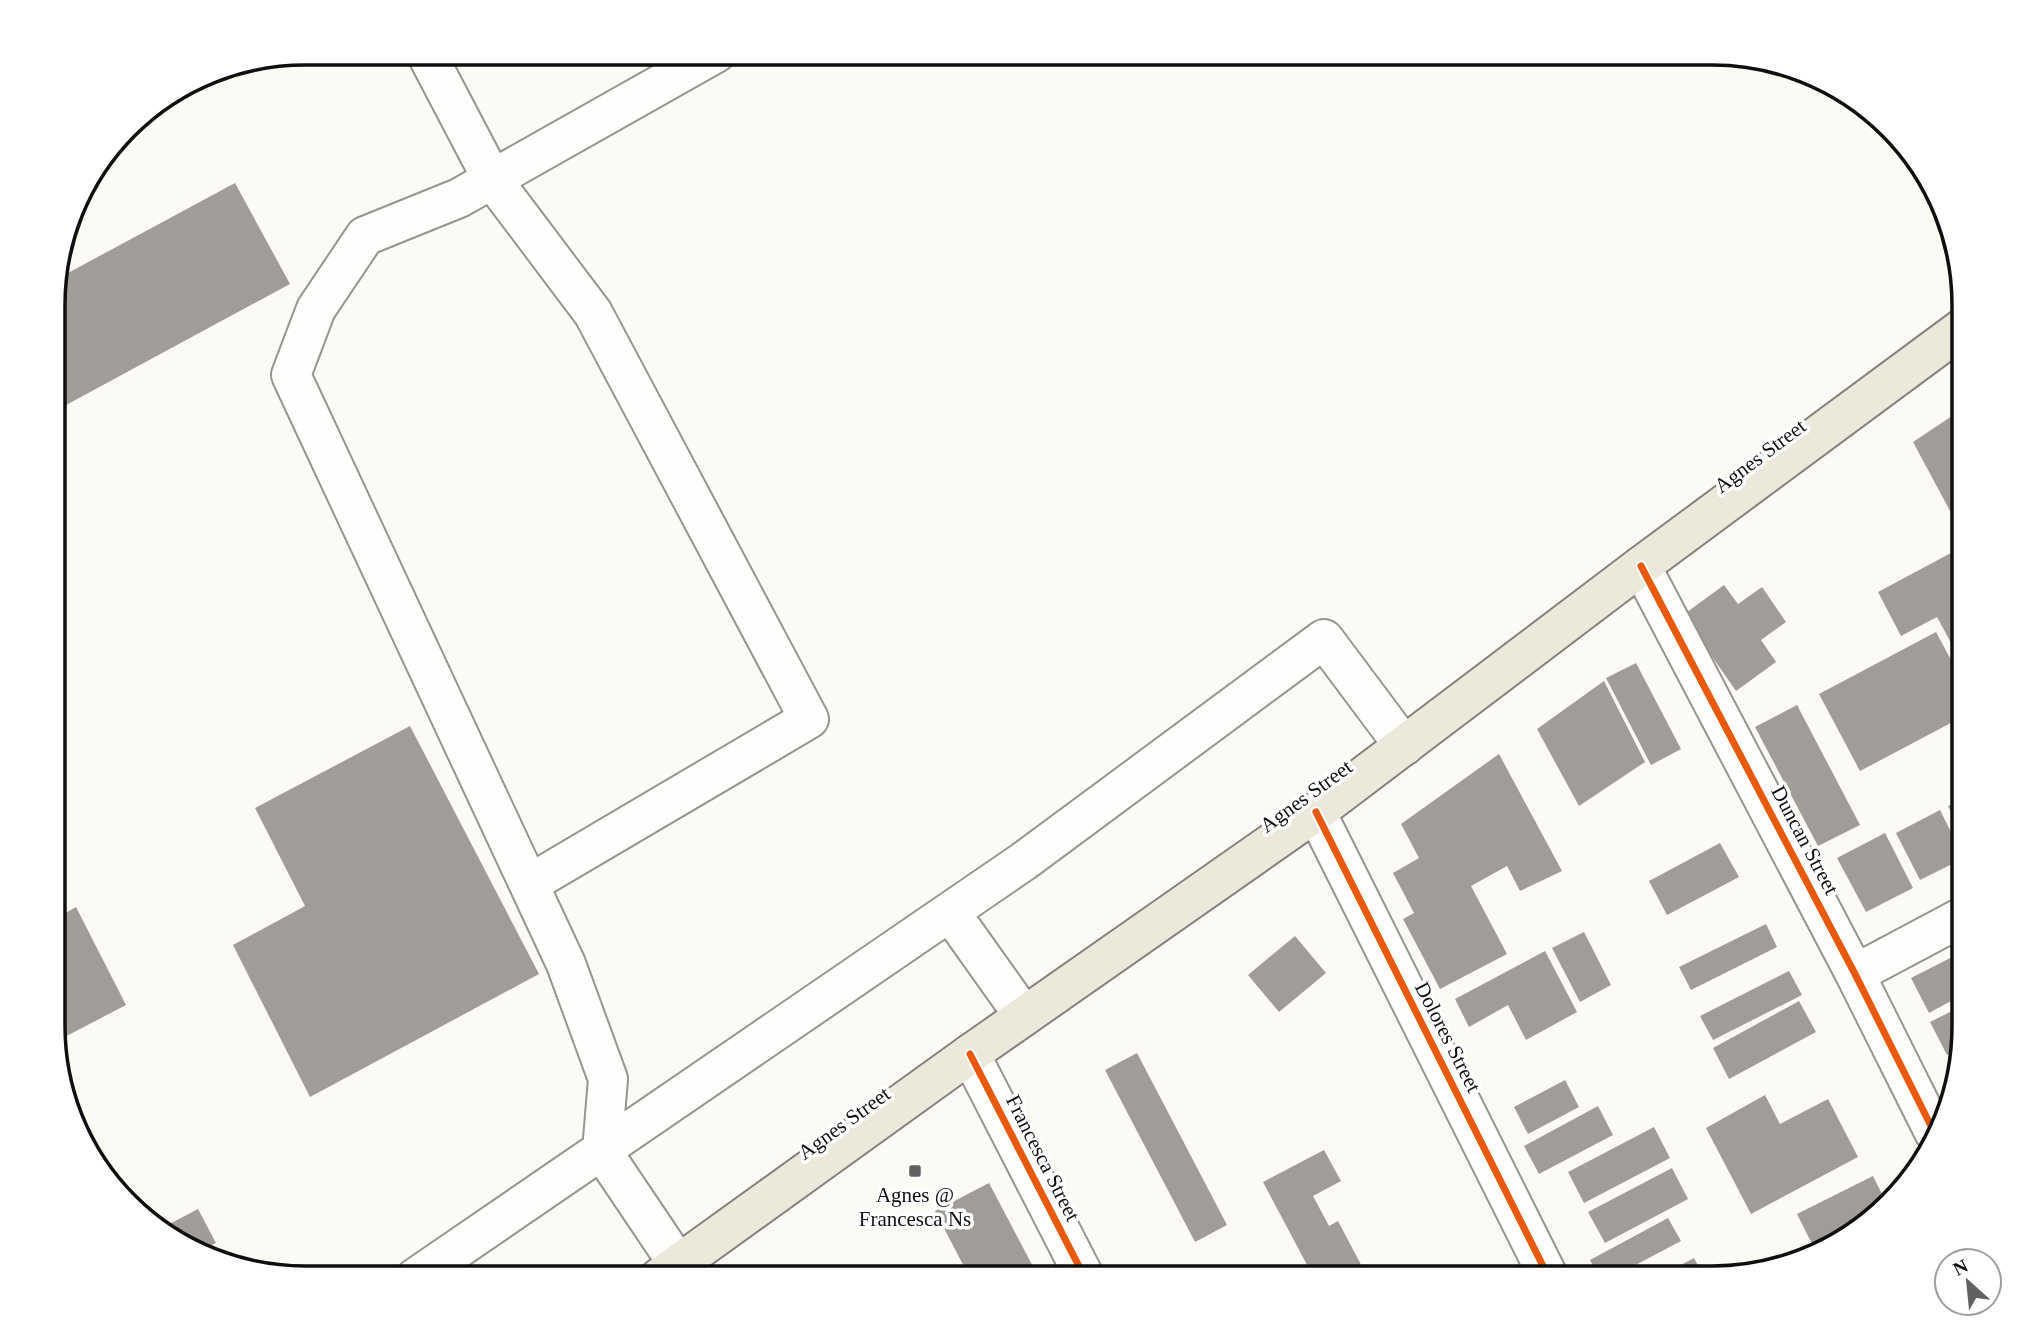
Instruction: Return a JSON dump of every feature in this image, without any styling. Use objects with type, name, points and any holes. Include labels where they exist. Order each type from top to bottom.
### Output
[{"type":"main road","name":"Agnes Street","points":[[676,1266],[970,1054],[1316,812],[1641,566],[1952,336]]},
{"type":"street","points":[[433,65],[492,179],[593,313],[809,719],[529,884]]},
{"type":"street","points":[[666,1266],[602,1151],[608,1079],[566,964],[290,375],[316,309],[365,236],[459,198],[693,65]]},
{"type":"street","name":"Duncan Street","points":[[1641,566],[1855,974],[1930,1124]]},
{"type":"street","points":[[433,1266],[1024,861],[1324,639],[1404,746]]},
{"type":"street","name":"Dolores Street","points":[[1316,812],[1543,1266]]},
{"type":"street","points":[[950,912],[1024,1016]]},
{"type":"street","points":[[1855,974],[1952,922]]},
{"type":"street","name":"Francesca Street","points":[[970,1054],[1079,1266]]},
{"type":"building","points":[[235,183],[290,284],[65,406],[67,273]]},
{"type":"building","points":[[1952,416],[1952,515],[1913,442]]},
{"type":"building","points":[[1952,552],[1952,645],[1937,617],[1901,636],[1878,592]]},
{"type":"building","points":[[1724,585],[1738,604],[1762,587],[1786,622],[1761,640],[1776,662],[1736,691],[1683,615]]},
{"type":"building","points":[[1936,632],[1952,662],[1952,722],[1860,771],[1819,694]]},
{"type":"building","points":[[1636,663],[1681,749],[1651,765],[1606,678]]},
{"type":"building","points":[[1604,681],[1645,762],[1579,806],[1537,729]]},
{"type":"building","points":[[1797,705],[1860,825],[1818,846],[1755,727]]},
{"type":"building","points":[[410,726],[539,974],[310,1097],[233,945],[305,906],[255,808]]},
{"type":"building","points":[[1499,754],[1562,871],[1520,891],[1507,866],[1471,886],[1507,954],[1440,989],[1403,919],[1414,913],[1393,873],[1419,858],[1401,824]]},
{"type":"building","points":[[1940,810],[1952,834],[1952,864],[1920,880],[1896,833]]},
{"type":"building","points":[[1885,833],[1913,888],[1866,912],[1837,858]]},
{"type":"building","points":[[1720,843],[1739,877],[1667,915],[1649,881]]},
{"type":"building","points":[[76,907],[126,1005],[66,1036],[65,1026],[65,913]]},
{"type":"building","points":[[1766,924],[1777,947],[1691,990],[1679,967]]},
{"type":"building","points":[[1584,932],[1611,985],[1580,1002],[1552,948]]},
{"type":"building","points":[[1295,936],[1326,973],[1279,1012],[1248,975]]},
{"type":"building","points":[[1545,951],[1577,1012],[1526,1040],[1508,1005],[1469,1027],[1455,999]]},
{"type":"building","points":[[1952,957],[1952,1001],[1929,1013],[1911,978]]},
{"type":"building","points":[[1789,971],[1802,995],[1713,1040],[1700,1016]]},
{"type":"building","points":[[1799,1001],[1816,1032],[1729,1079],[1713,1048]]},
{"type":"building","points":[[1952,1011],[1951,1053],[1947,1055],[1930,1022]]},
{"type":"building","points":[[1137,1053],[1227,1225],[1195,1242],[1105,1070]]},
{"type":"building","points":[[1565,1080],[1579,1107],[1528,1134],[1514,1107]]},
{"type":"building","points":[[1765,1095],[1780,1124],[1828,1099],[1858,1157],[1751,1214],[1706,1128]]},
{"type":"building","points":[[1598,1106],[1613,1135],[1539,1174],[1524,1146]]},
{"type":"building","points":[[1654,1127],[1670,1158],[1584,1203],[1568,1172]]},
{"type":"building","points":[[1324,1150],[1341,1181],[1313,1196],[1329,1226],[1338,1221],[1362,1266],[1308,1266],[1263,1182]]},
{"type":"building","points":[[1672,1168],[1688,1199],[1605,1243],[1588,1212]]},
{"type":"building","points":[[1873,1176],[1882,1195],[1858,1217],[1812,1244],[1797,1214]]},
{"type":"building","points":[[989,1183],[1033,1266],[964,1266],[935,1211]]},
{"type":"building","points":[[198,1209],[216,1243],[210,1246],[169,1224]]},
{"type":"building","points":[[1668,1218],[1681,1241],[1634,1266],[1593,1266],[1590,1260]]},
{"type":"building","points":[[1694,1258],[1698,1266],[1679,1266]]},
{"type":"cycle path","points":[[1641,566],[1855,974],[1930,1124]]},
{"type":"cycle path","points":[[1316,812],[1543,1266]]},
{"type":"cycle path","points":[[970,1054],[1079,1266]]},
{"type":"place","name":"Agnes @ Francesca Ns","points":[[915,1171]]}]
